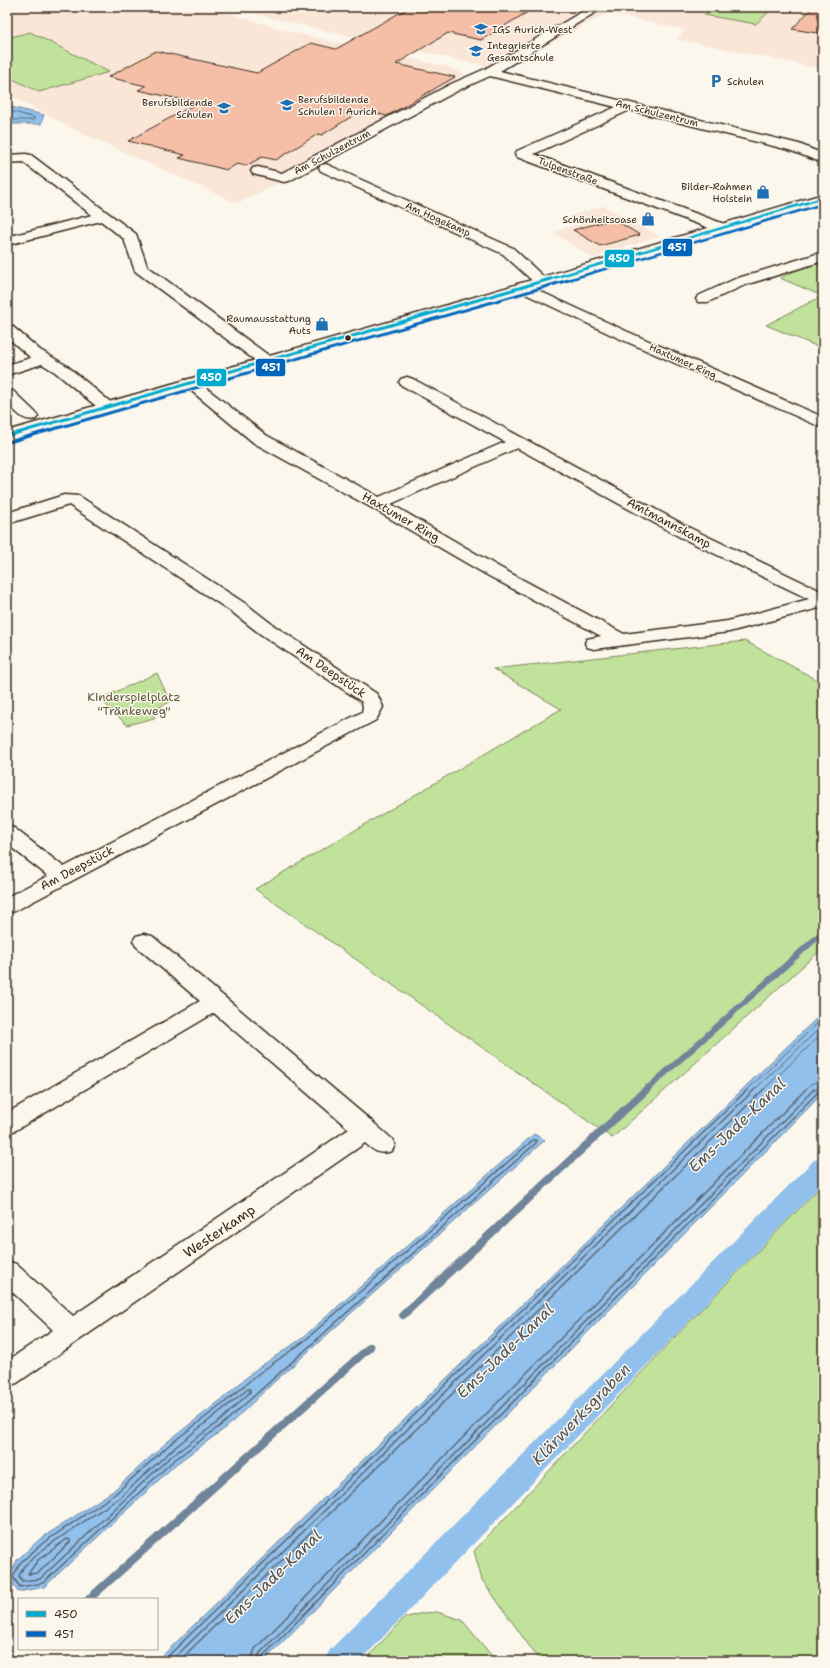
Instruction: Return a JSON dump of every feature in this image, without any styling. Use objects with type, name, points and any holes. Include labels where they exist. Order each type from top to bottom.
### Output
[{"type":"main road","points":[[7,436],[30,423],[108,408],[542,282],[823,198]]},
{"type":"street","name":"Am Schulzentrum","points":[[258,171],[284,178],[455,87],[490,72],[598,7]]},
{"type":"street","name":"Am Schulzentrum","points":[[490,72],[757,137],[794,147],[823,159]]},
{"type":"street","name":"Tulpenstraße","points":[[628,106],[522,154],[722,228]]},
{"type":"street","points":[[7,158],[26,158],[131,237],[140,268],[163,287],[266,362]]},
{"type":"street","name":"Am Hogekamp","points":[[326,168],[508,251],[542,282]]},
{"type":"street","points":[[7,241],[103,216]]},
{"type":"street","points":[[703,299],[740,282],[823,256]]},
{"type":"street","name":"Haxtumer Ring","points":[[522,287],[621,334],[823,423]]},
{"type":"street","points":[[7,329],[43,359],[61,369],[108,408]]},
{"type":"street","points":[[7,370],[43,359]]},
{"type":"street","name":"Amtmannskamp","points":[[407,382],[686,533],[823,600]]},
{"type":"street","name":"Haxtumer Ring","points":[[190,383],[260,439],[378,504],[493,571],[620,639]]},
{"type":"street","points":[[7,394],[30,423]]},
{"type":"street","points":[[7,408],[30,423]]},
{"type":"street","points":[[378,504],[518,442]]},
{"type":"street","name":"Am Deepstück","points":[[7,519],[64,500],[73,500],[239,608],[266,629],[330,670],[370,698],[373,703],[373,709],[369,716],[7,906]]},
{"type":"street","points":[[594,643],[729,626],[823,600]]},
{"type":"street","points":[[7,833],[62,876]]},
{"type":"street","name":"Westerkamp","points":[[7,1375],[72,1330],[375,1138],[144,941]]},
{"type":"street","points":[[7,1124],[216,1002]]},
{"type":"street","points":[[7,1271],[72,1330]]},
{"type":"shaded area","name":"Berufsbildende Schulen","points":[[7,7],[209,7],[290,32],[448,67],[464,74],[394,123],[318,165],[237,203],[79,132],[7,94]]},
{"type":"shaded area","name":"Integrierte Gesamtschule","points":[[227,7],[823,7],[823,69],[676,39],[685,30],[608,13],[500,69],[305,26]]},
{"type":"shaded area","points":[[603,206],[659,236],[593,258],[553,232],[581,223],[568,217]]},
{"type":"green space","points":[[713,7],[774,7],[756,24],[704,15]]},
{"type":"green space","points":[[30,32],[109,72],[39,92],[7,76],[7,38]]},
{"type":"green space","points":[[814,262],[823,266],[823,349],[766,325],[822,296],[780,278]]},
{"type":"green space","points":[[745,641],[823,683],[823,948],[612,1138],[255,889],[561,709],[493,669]]},
{"type":"green space","name":"Kinderspielplatz \"Tränkeweg\"","points":[[157,673],[170,702],[151,711],[155,718],[127,725],[100,699]]},
{"type":"green space","points":[[823,1184],[823,1661],[540,1661],[482,1580],[474,1551],[671,1341]]},
{"type":"green space","points":[[437,1612],[462,1620],[496,1661],[364,1661],[404,1618],[423,1613]]},
{"type":"water","points":[[7,106],[44,115],[41,124],[7,124]]},
{"type":"water","name":"Ems-Jade-Kanal","points":[[823,1012],[823,1093],[264,1661],[157,1661],[747,1085]]},
{"type":"water","points":[[534,1134],[545,1140],[272,1384],[227,1427],[176,1464],[44,1587],[18,1592],[9,1578],[17,1560],[40,1539],[113,1491],[167,1442],[221,1400],[255,1370],[301,1339]]},
{"type":"building","points":[[410,7],[536,7],[481,40],[448,33],[396,64],[455,77],[387,116],[362,110],[322,135],[318,134],[276,160],[262,157],[246,166],[237,164],[227,170],[179,158],[185,155],[128,141],[197,103],[138,90],[146,86],[108,77],[156,51],[257,73],[311,43],[336,49]]},
{"type":"building","points":[[813,7],[823,7],[823,34],[792,29]]},
{"type":"building","points":[[613,219],[640,235],[600,246],[573,230]]},
{"type":"waterway","points":[[646,1090],[823,932]]},
{"type":"waterway","points":[[403,1315],[647,1089]]},
{"type":"waterway","name":"Klärwerksgraben","points":[[340,1661],[823,1167]]},
{"type":"waterway","points":[[90,1598],[370,1347]]},
{"type":"transit line","name":"450","points":[[7,436],[433,314],[823,198]]},
{"type":"transit line","name":"451","points":[[9,442],[435,320],[823,204]]},
{"type":"place","name":"IGS Aurich-West","points":[[481,29]]},
{"type":"place","name":"Integrierte Gesamtschule","points":[[476,51]]},
{"type":"place","name":"Schulen","points":[[716,81]]},
{"type":"place","name":"Berufsbildende Schulen 1 Aurich","points":[[287,105]]},
{"type":"place","name":"Berufsbildende Schulen","points":[[224,108]]},
{"type":"place","name":"Bilder-Rahmen Holstein","points":[[763,192]]},
{"type":"place","name":"Schönheitsoase","points":[[648,219]]},
{"type":"place","name":"Raumausstattung Auts","points":[[322,324]]}]
